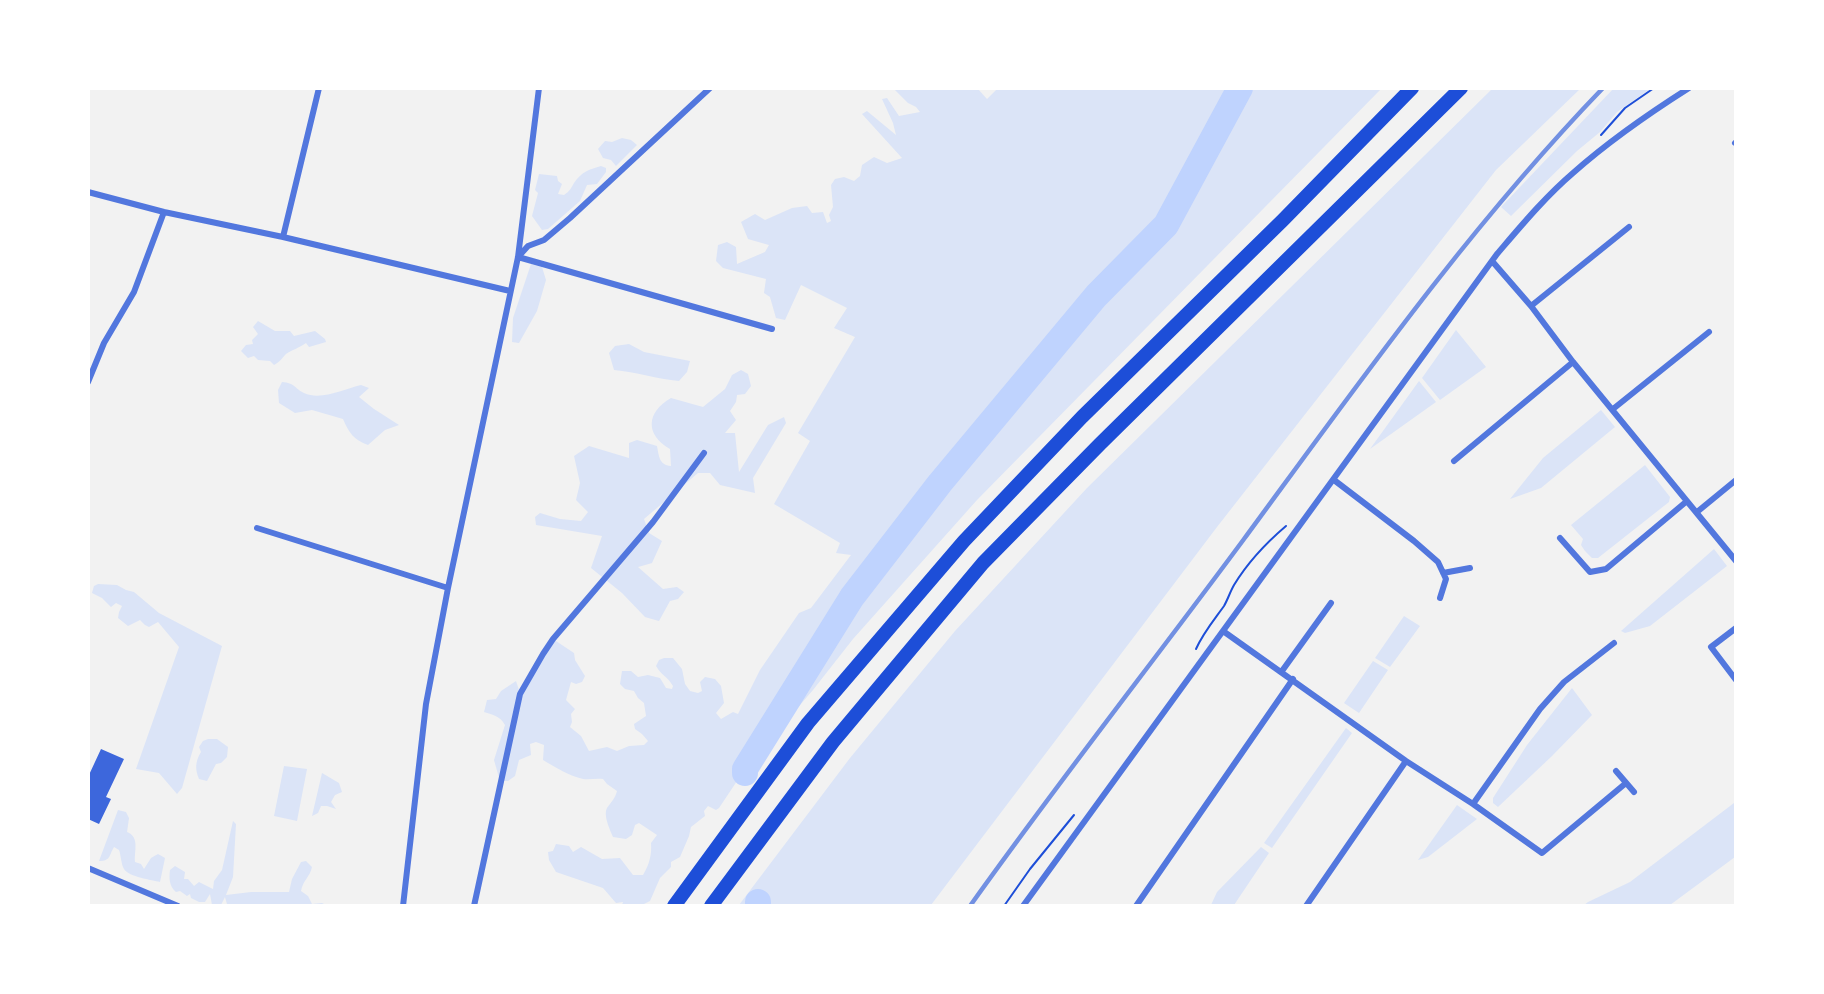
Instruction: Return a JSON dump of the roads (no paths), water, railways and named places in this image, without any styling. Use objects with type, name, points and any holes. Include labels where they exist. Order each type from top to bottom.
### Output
[{"type":"highway","points":[[674,906],[808,723],[964,542],[1082,417],[1283,220],[1412,88]]},
{"type":"highway","points":[[711,906],[833,742],[983,563],[1108,435],[1461,88]]},
{"type":"street","points":[[283,237],[319,88]]},
{"type":"street","points":[[403,906],[426,704],[518,256],[539,88]]},
{"type":"street","points":[[518,256],[528,246],[544,240],[570,218],[710,88]]},
{"type":"street","points":[[1023,906],[1492,261],[1533,212],[1571,174],[1643,118],[1689,88]]},
{"type":"street","points":[[88,192],[165,212],[283,237],[510,291]]},
{"type":"street","points":[[88,382],[104,343],[134,292],[165,212]]},
{"type":"street","points":[[1531,306],[1629,227]]},
{"type":"street","points":[[518,256],[772,328]]},
{"type":"street","points":[[1492,261],[1531,306],[1573,362],[1736,561]]},
{"type":"street","points":[[1613,410],[1709,332]]},
{"type":"street","points":[[1454,461],[1573,362]]},
{"type":"street","points":[[474,906],[520,694],[554,639],[653,522],[705,453]]},
{"type":"street","points":[[1334,480],[1438,562],[1446,579],[1440,598]]},
{"type":"street","points":[[1697,512],[1736,480]]},
{"type":"street","points":[[1560,538],[1590,572],[1606,569],[1687,501]]},
{"type":"street","points":[[257,528],[448,588]]},
{"type":"street","points":[[1443,573],[1470,568]]},
{"type":"street","points":[[1282,671],[1331,603]]},
{"type":"street","points":[[1736,628],[1711,647],[1736,680]]},
{"type":"street","points":[[1223,631],[1542,853],[1626,783]]},
{"type":"street","points":[[1473,804],[1540,709],[1564,682],[1614,643]]},
{"type":"street","points":[[1136,906],[1293,679]]},
{"type":"street","points":[[1306,906],[1406,760]]},
{"type":"street","points":[[1616,771],[1634,792]]},
{"type":"street","points":[[88,868],[178,906]]},
{"type":"waterway","points":[[745,773],[745,769],[852,597],[940,483],[1096,296],[1166,225],[1240,88]]},
{"type":"railway","points":[[970,906],[1416,308],[1506,195],[1603,88]]}]
